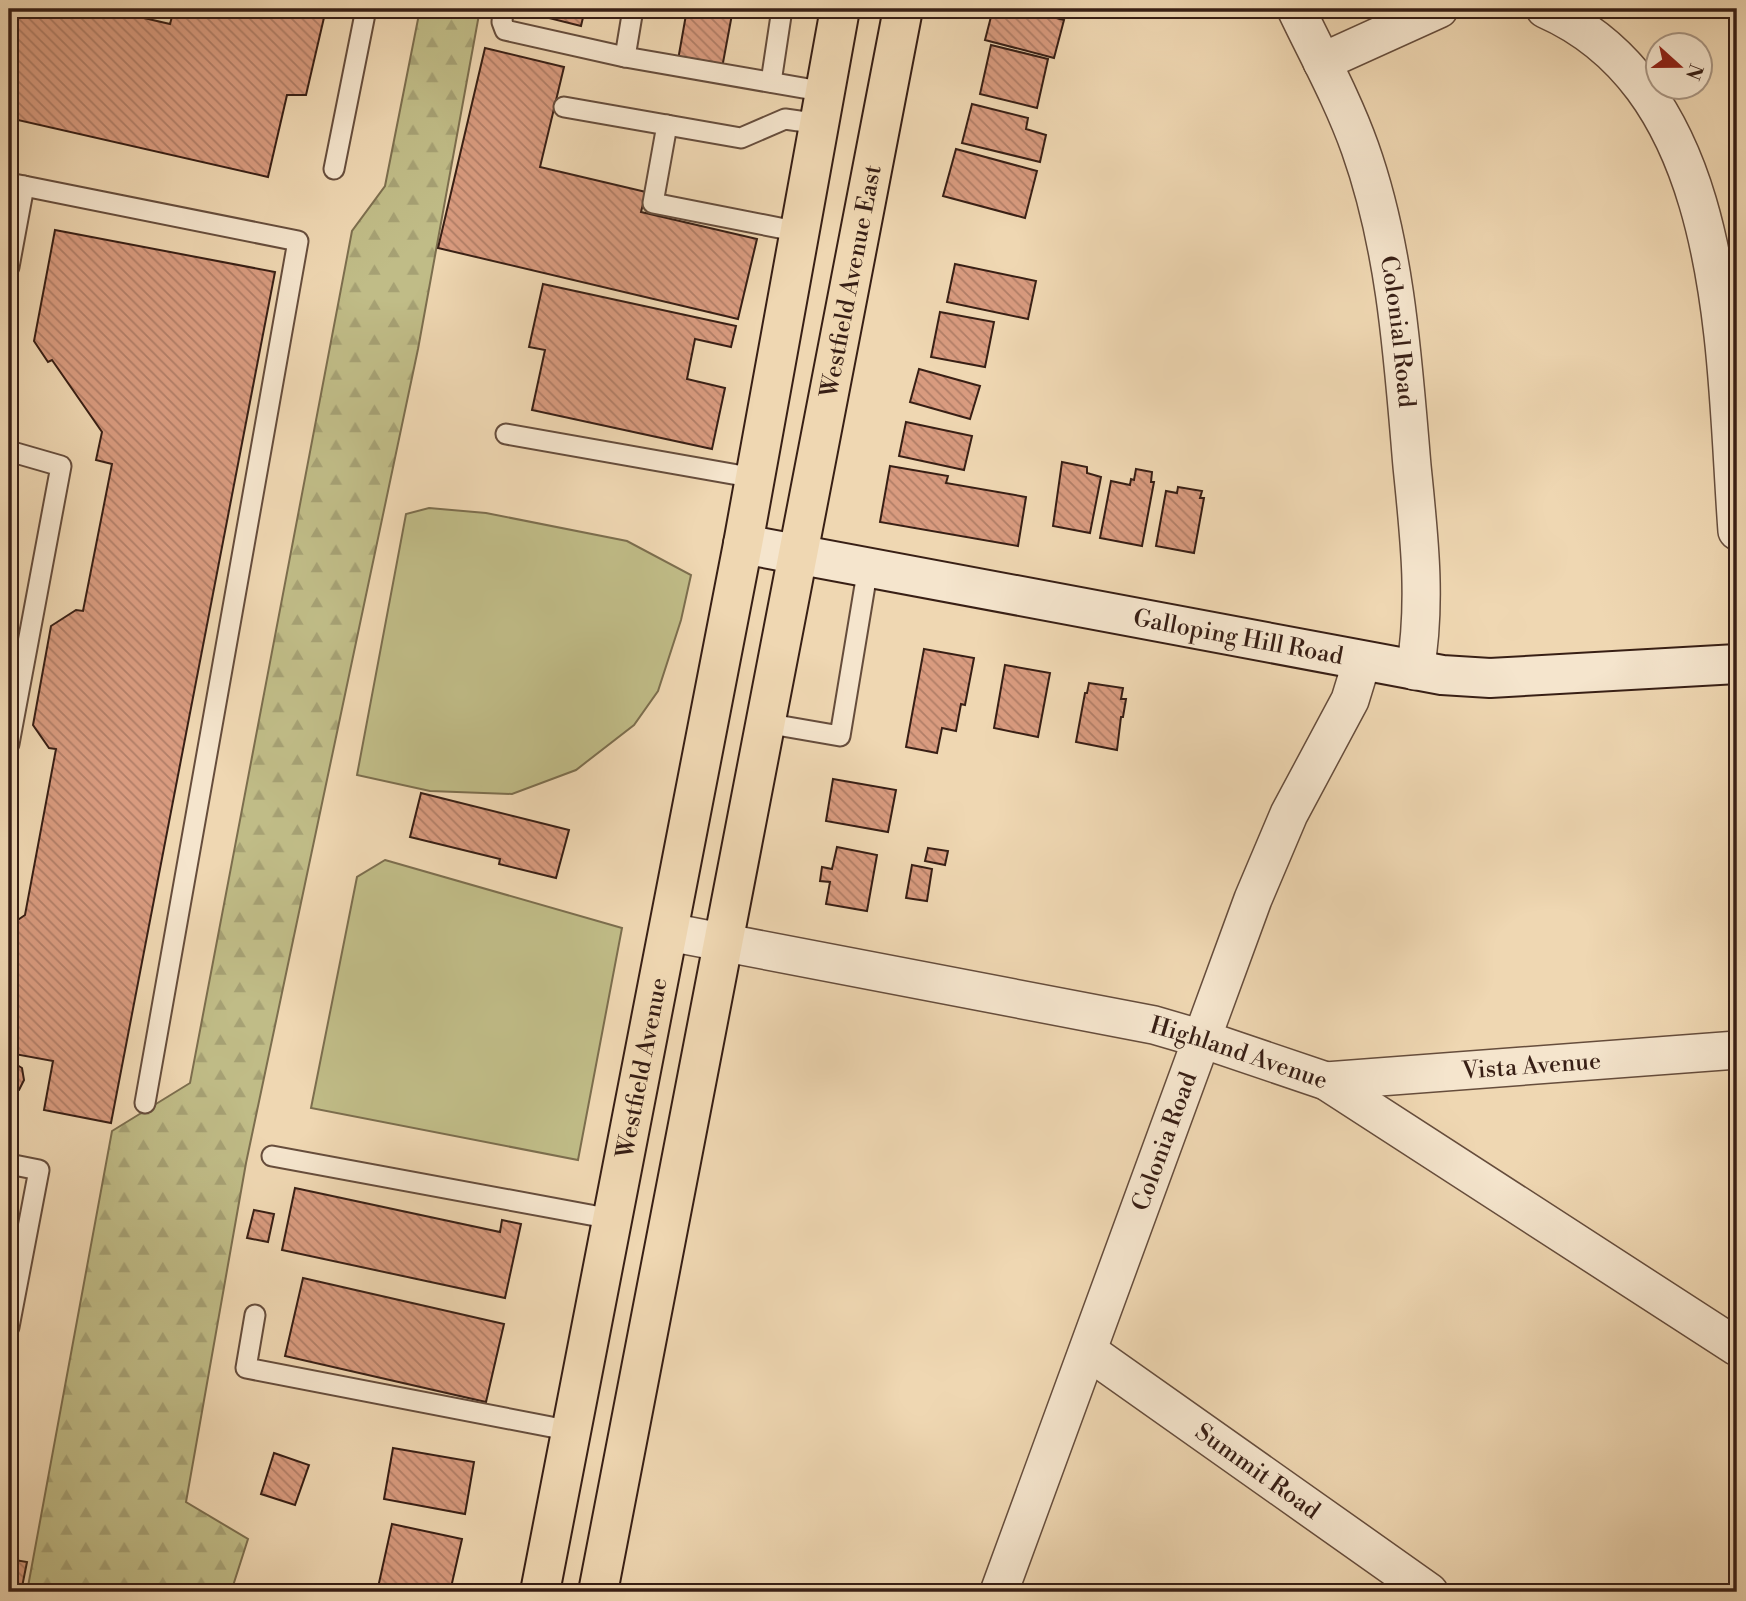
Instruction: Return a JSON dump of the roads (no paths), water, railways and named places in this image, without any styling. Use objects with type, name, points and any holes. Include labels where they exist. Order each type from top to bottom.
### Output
[{"type":"main road","points":[[743,544],[841,9]]},
{"type":"main road","name":"Westfield Avenue East","points":[[797,554],[903,9]]},
{"type":"main road","name":"Galloping Hill Road","points":[[743,544],[1415,671],[1467,678],[1737,664]]},
{"type":"main road","name":"Westfield Avenue","points":[[540,1592],[743,544]]},
{"type":"main road","points":[[598,1592],[797,554]]},
{"type":"street","name":"Colonial Road","points":[[1296,9],[1345,107],[1361,150],[1374,191],[1394,291],[1422,570],[1422,622],[1415,671]]},
{"type":"street","points":[[1322,62],[1439,9]]},
{"type":"street","points":[[1545,9],[1595,39],[1639,83],[1659,110],[1689,172],[1701,209],[1720,314],[1737,531]]},
{"type":"street","name":"Colonia Road","points":[[999,1592],[1271,853],[1306,779],[1342,716],[1362,661]]},
{"type":"street","name":"Highland Avenue","points":[[669,932],[1154,1025],[1325,1082],[1737,1347]]},
{"type":"street","name":"Vista Avenue","points":[[1325,1082],[1737,1050]]},
{"type":"street","name":"Summit Road","points":[[1088,1351],[1429,1592]]},
{"type":"lane","points":[[334,169],[366,9]]},
{"type":"lane","points":[[503,9],[502,22],[505,30],[625,57],[771,82],[823,108]]},
{"type":"lane","points":[[625,57],[633,9]]},
{"type":"lane","points":[[771,82],[782,9]]},
{"type":"lane","points":[[564,107],[741,138],[785,118],[823,108]]},
{"type":"lane","points":[[667,125],[653,203],[800,232]]},
{"type":"lane","points":[[9,267],[16,184],[298,241],[145,1103]]},
{"type":"lane","points":[[506,434],[755,478]]},
{"type":"lane","points":[[9,451],[61,466],[9,744]]},
{"type":"lane","points":[[765,723],[839,736],[868,567]]},
{"type":"lane","points":[[272,1156],[612,1219]]},
{"type":"lane","points":[[9,1164],[39,1170],[9,1327]]},
{"type":"lane","points":[[255,1315],[246,1368],[572,1431]]}]
